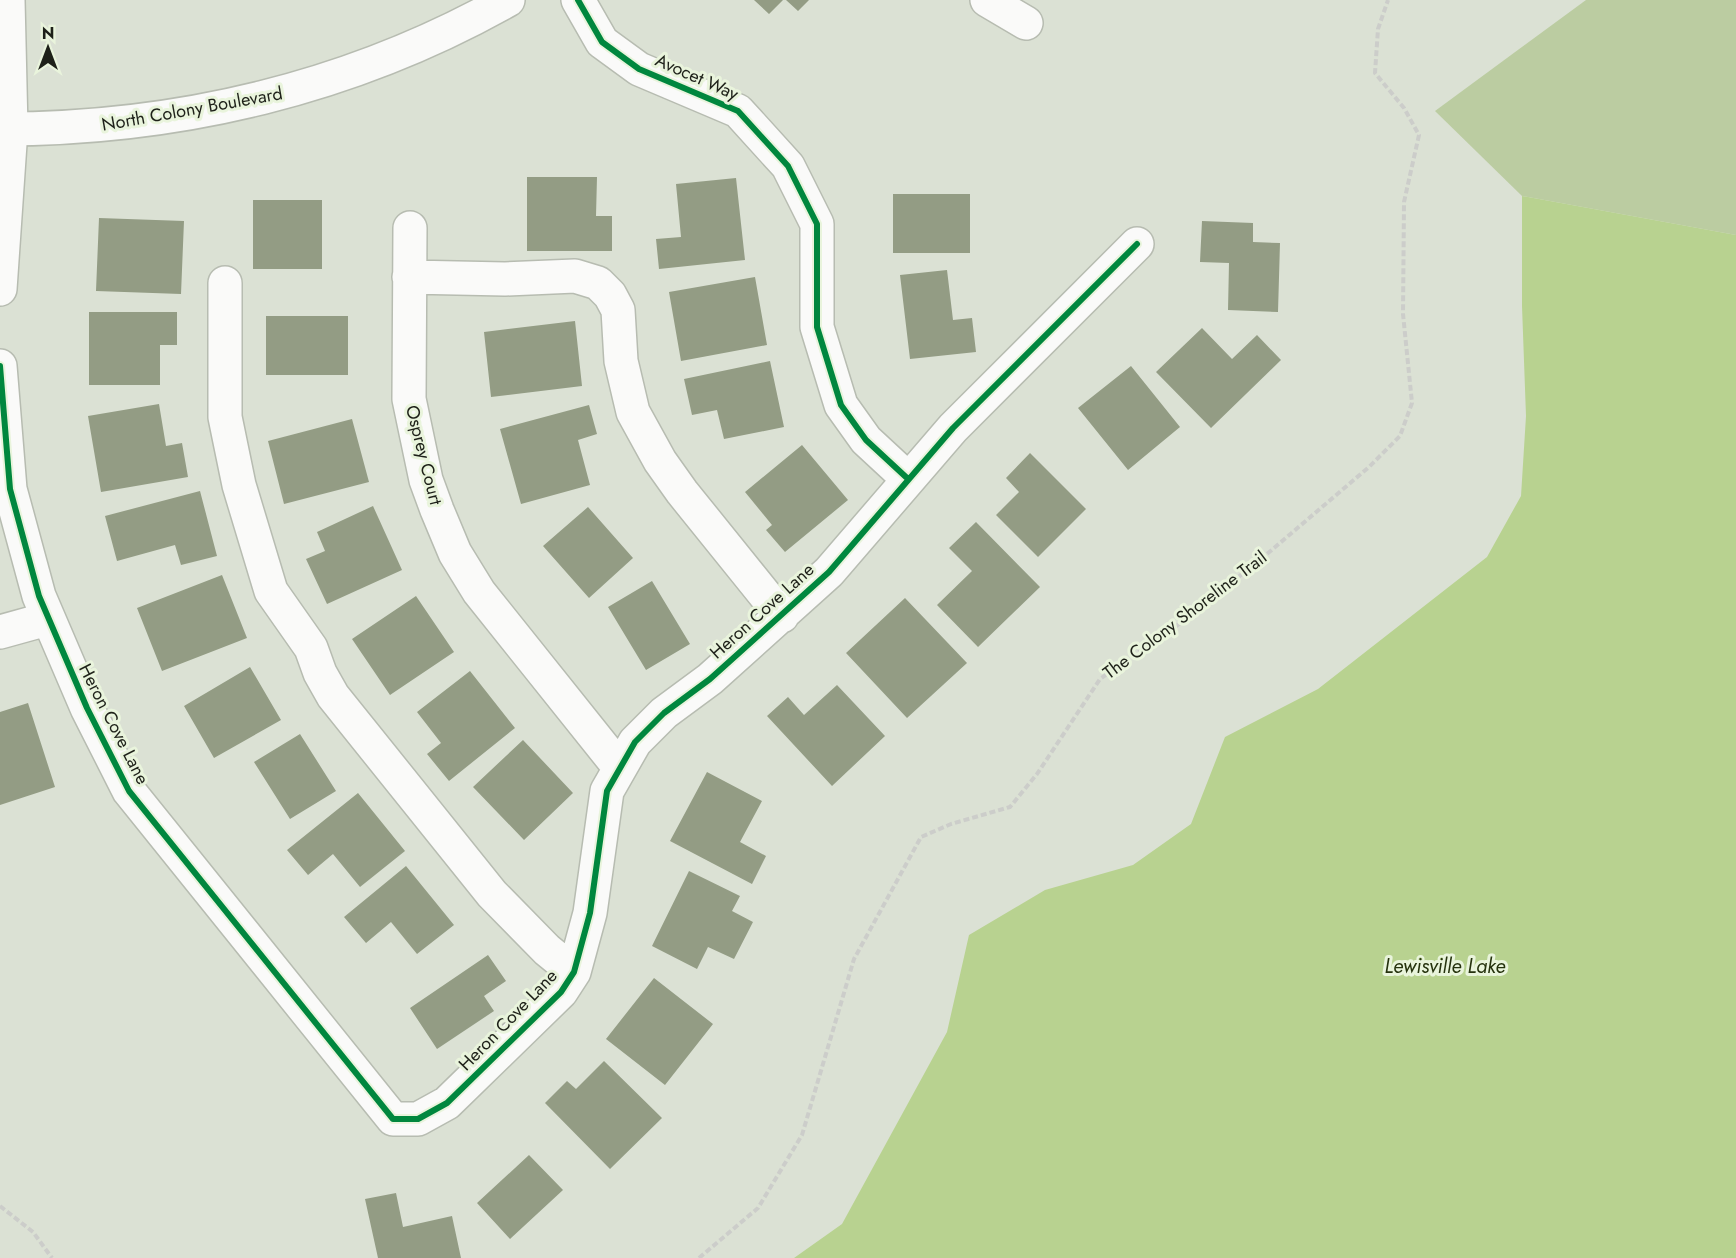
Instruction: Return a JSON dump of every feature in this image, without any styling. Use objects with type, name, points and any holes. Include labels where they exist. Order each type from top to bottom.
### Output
[{"type":"street","points":[[0,289],[8,0]]},
{"type":"street","name":"North Colony Boulevard","points":[[5,129],[97,125],[195,112],[286,94],[381,62],[508,0]]},
{"type":"street","name":"Avocet Way","points":[[578,0],[602,42],[639,69],[738,111],[788,166],[817,224],[817,327],[841,405],[866,440],[907,478]]},
{"type":"street","points":[[987,0],[1026,23]]},
{"type":"street","name":"Osprey Court","points":[[410,228],[409,399],[426,480],[455,553],[479,592],[619,767]]},
{"type":"street","name":"Heron Cove Lane","points":[[0,366],[10,489],[48,619],[87,708],[129,791],[393,1119],[418,1119],[447,1103],[561,992],[574,972],[590,913],[607,791],[619,767],[636,742],[664,713],[710,679],[829,572],[907,478],[953,428],[1137,244]]},
{"type":"street","points":[[409,277],[505,279],[575,276],[598,283],[618,310],[621,362],[633,412],[660,461],[682,492],[782,616]]},
{"type":"street","points":[[225,283],[223,367],[229,448],[271,591],[311,648],[333,696],[492,894],[547,950],[574,972]]},
{"type":"street","points":[[0,632],[48,619]]},
{"type":"path","points":[[0,1206],[33,1232],[52,1258]]},
{"type":"shaded area","points":[[1586,0],[1736,0],[1736,235],[1522,196],[1435,111]]},
{"type":"water","name":"Lewisville Lake","points":[[1522,196],[1736,235],[1736,1258],[794,1258],[842,1224],[947,1032],[969,935],[1045,890],[1133,865],[1191,824],[1225,737],[1318,689],[1487,557],[1521,496],[1526,416],[1522,306]]},
{"type":"building","points":[[754,0],[783,0],[769,14]]},
{"type":"building","points":[[786,0],[809,0],[798,11]]},
{"type":"building","points":[[527,177],[597,177],[596,216],[612,216],[612,251],[527,251]]},
{"type":"building","points":[[736,178],[745,260],[659,269],[656,239],[681,237],[676,184]]},
{"type":"building","points":[[893,194],[970,194],[970,253],[893,253]]},
{"type":"building","points":[[253,200],[322,200],[322,269],[253,269]]},
{"type":"building","points":[[99,218],[184,221],[181,294],[96,291]]},
{"type":"building","points":[[1202,221],[1253,223],[1253,242],[1280,243],[1278,312],[1228,310],[1229,263],[1200,262]]},
{"type":"building","points":[[947,270],[953,320],[972,318],[976,352],[910,359],[900,275]]},
{"type":"building","points":[[755,277],[767,345],[681,361],[669,292]]},
{"type":"building","points":[[89,312],[177,312],[177,345],[160,345],[160,385],[89,385]]},
{"type":"building","points":[[266,316],[348,316],[348,375],[266,375]]},
{"type":"building","points":[[575,321],[582,386],[491,397],[484,332]]},
{"type":"building","points":[[1202,328],[1232,359],[1257,335],[1281,360],[1211,428],[1156,372]]},
{"type":"building","points":[[770,361],[784,427],[724,439],[717,410],[692,415],[684,379]]},
{"type":"building","points":[[1131,366],[1180,427],[1128,470],[1078,408]]},
{"type":"building","points":[[159,404],[166,446],[182,443],[188,477],[101,492],[88,416]]},
{"type":"building","points":[[589,405],[597,434],[578,440],[590,485],[521,504],[500,429]]},
{"type":"building","points":[[352,419],[369,482],[284,504],[268,441]]},
{"type":"building","points":[[802,445],[848,500],[785,552],[766,530],[772,525],[745,492]]},
{"type":"building","points":[[1030,453],[1086,509],[1038,557],[996,515],[1019,492],[1006,478]]},
{"type":"building","points":[[200,491],[217,556],[181,565],[175,545],[117,561],[105,516]]},
{"type":"building","points":[[373,506],[402,570],[327,604],[306,559],[325,551],[317,532]]},
{"type":"building","points":[[588,507],[633,558],[589,598],[543,546]]},
{"type":"building","points":[[976,522],[1040,587],[978,647],[937,605],[972,571],[949,548]]},
{"type":"building","points":[[222,575],[247,638],[162,671],[137,608]]},
{"type":"building","points":[[652,581],[690,644],[646,670],[608,607]]},
{"type":"building","points":[[416,596],[454,652],[390,695],[352,639]]},
{"type":"building","points":[[905,598],[967,663],[907,718],[846,653]]},
{"type":"building","points":[[250,667],[281,720],[214,758],[184,706]]},
{"type":"building","points":[[470,671],[515,728],[449,781],[427,754],[441,743],[417,712]]},
{"type":"building","points":[[837,685],[885,736],[832,786],[767,716],[788,697],[804,715]]},
{"type":"building","points":[[28,703],[55,787],[0,805],[0,712]]},
{"type":"building","points":[[300,734],[336,791],[290,819],[254,762]]},
{"type":"building","points":[[523,740],[573,793],[524,840],[473,787]]},
{"type":"building","points":[[707,772],[762,801],[740,842],[766,856],[752,884],[670,841]]},
{"type":"building","points":[[358,793],[405,851],[360,887],[333,854],[308,875],[287,850]]},
{"type":"building","points":[[406,866],[454,925],[417,954],[391,922],[366,943],[344,917]]},
{"type":"building","points":[[689,871],[740,896],[732,911],[753,922],[734,959],[708,947],[697,969],[652,946]]},
{"type":"building","points":[[488,955],[506,981],[484,996],[494,1011],[437,1049],[410,1008]]},
{"type":"building","points":[[654,978],[713,1024],[665,1085],[606,1039]]},
{"type":"building","points":[[604,1061],[662,1118],[610,1169],[545,1103],[567,1081],[576,1089]]},
{"type":"building","points":[[529,1155],[563,1190],[510,1239],[477,1203]]},
{"type":"building","points":[[396,1193],[403,1227],[452,1216],[461,1258],[378,1258],[365,1199]]},
{"type":"cycle path","points":[[578,0],[602,42],[639,69],[738,111],[788,166],[817,224],[817,327],[841,405],[866,440],[907,478]]},
{"type":"cycle path","points":[[0,366],[10,489],[39,596],[87,708],[129,791],[393,1119],[418,1119],[447,1103],[561,992],[574,972],[590,913],[607,791],[635,742],[664,713],[710,679],[829,572],[953,428],[1137,244]]}]
